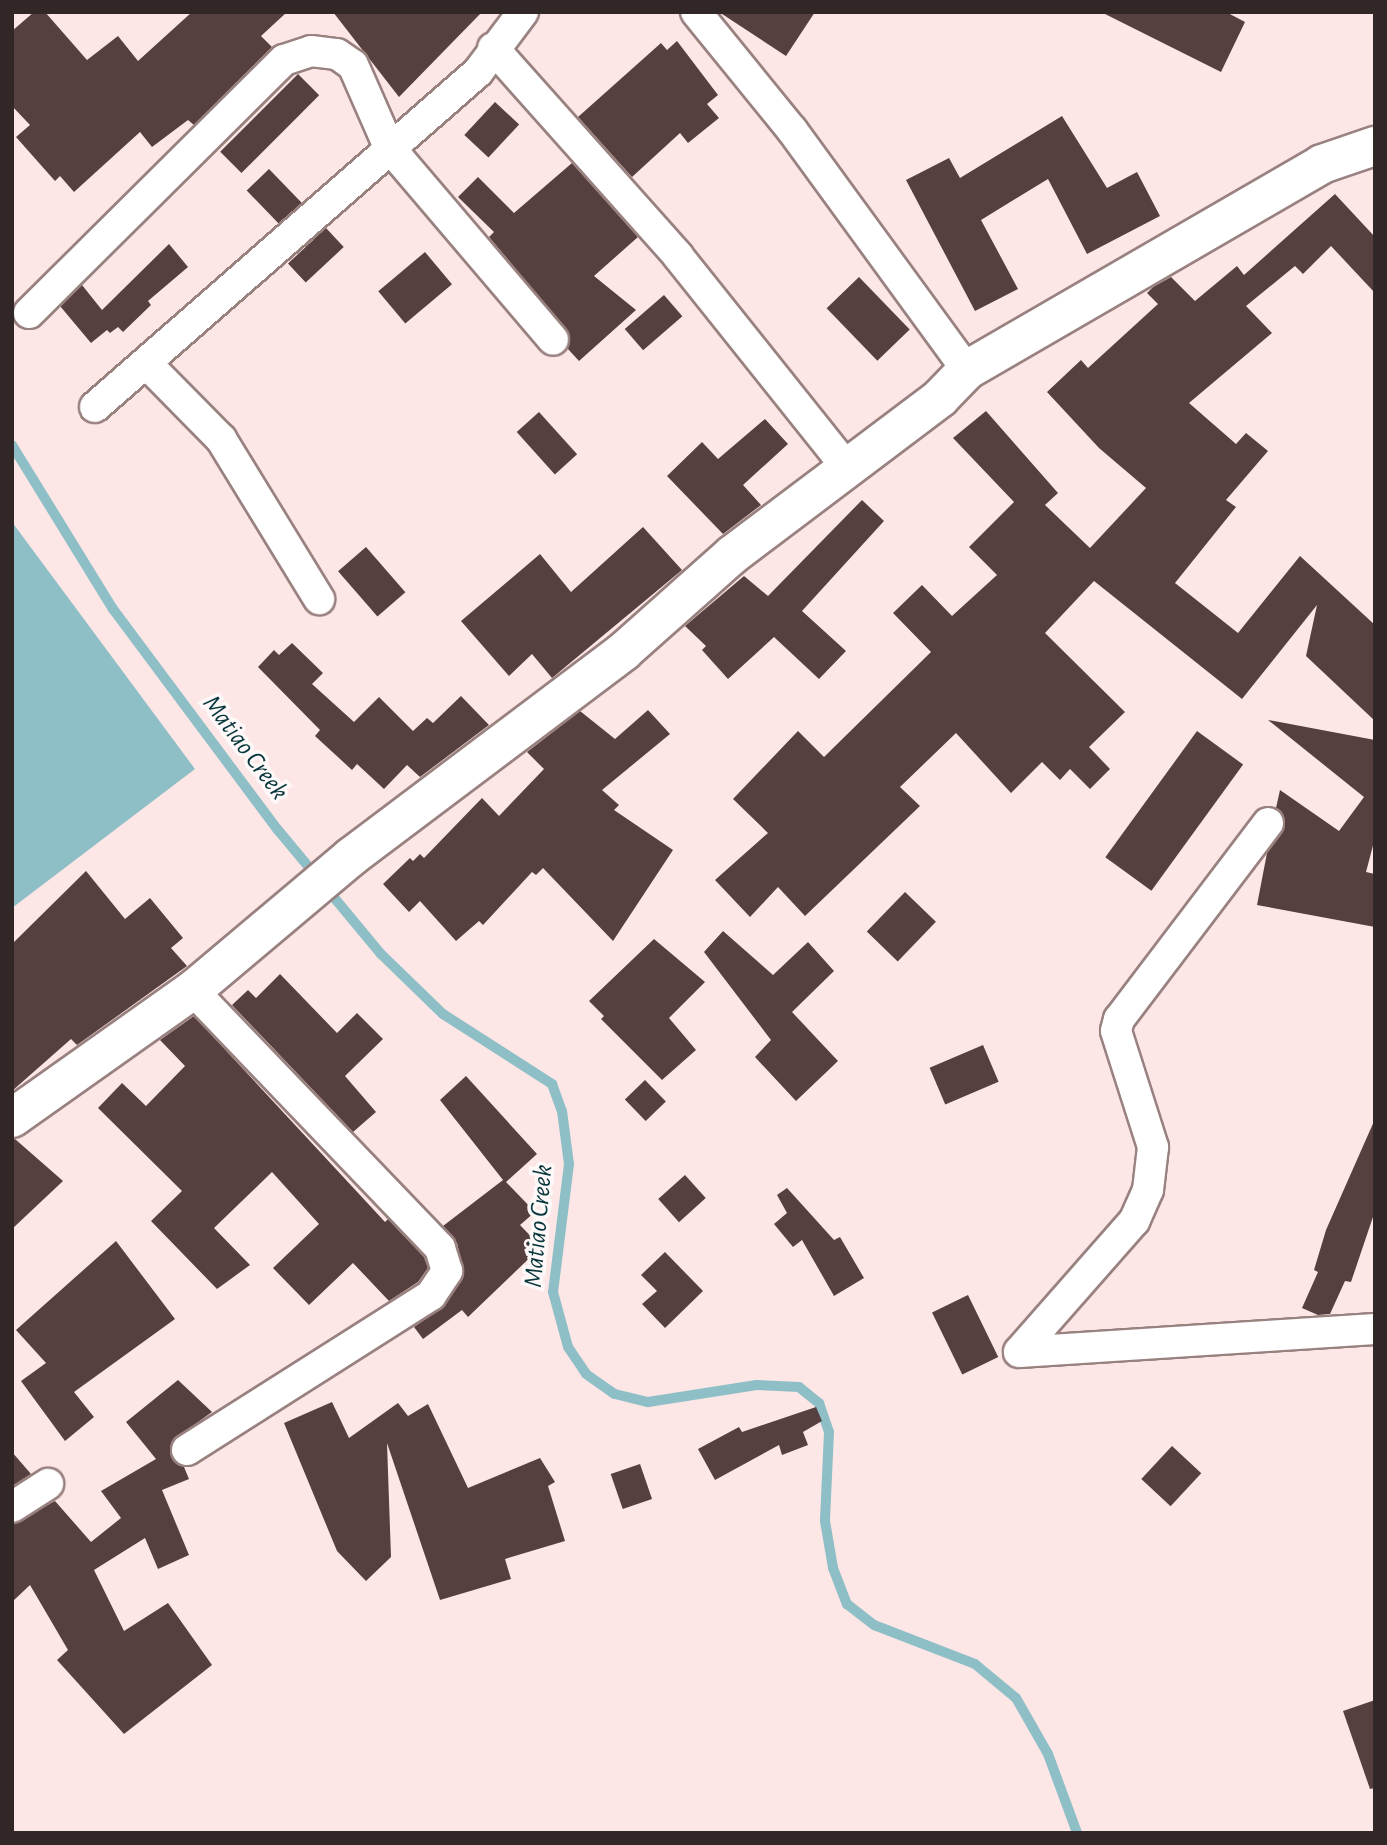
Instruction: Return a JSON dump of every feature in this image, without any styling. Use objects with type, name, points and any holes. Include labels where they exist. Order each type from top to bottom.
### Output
[{"type":"street","points":[[95,407],[478,72],[493,48],[523,12]]},
{"type":"street","points":[[696,12],[792,130],[967,370]]},
{"type":"street","points":[[493,48],[678,256],[848,469]]},
{"type":"street","points":[[29,313],[284,60],[311,51],[337,54],[353,65],[389,148],[553,340]]},
{"type":"street","points":[[12,1118],[192,990],[351,858],[624,651],[732,555],[940,398],[967,370],[1322,164],[1375,146]]},
{"type":"street","points":[[146,363],[221,439],[319,599]]},
{"type":"street","points":[[1268,823],[1119,1019],[1116,1031],[1153,1147],[1148,1190],[1134,1221],[1019,1352],[1374,1327]]},
{"type":"street","points":[[187,1450],[432,1295],[447,1272],[440,1248],[192,990]]},
{"type":"street","points":[[12,1507],[48,1484]]},
{"type":"water","points":[[12,522],[195,769],[12,908]]},
{"type":"building","points":[[34,12],[45,12],[87,60],[118,36],[138,61],[192,12],[287,12],[261,36],[272,47],[194,125],[188,120],[152,147],[140,132],[74,192],[60,176],[55,181],[16,137],[30,125],[12,106],[12,31]]},
{"type":"building","points":[[333,12],[482,12],[399,97]]},
{"type":"building","points":[[719,12],[815,12],[786,56]]},
{"type":"building","points":[[1101,12],[1226,12],[1245,22],[1221,72]]},
{"type":"building","points":[[677,41],[718,95],[707,104],[719,118],[688,143],[680,133],[632,177],[578,117],[661,43],[667,50]]},
{"type":"building","points":[[298,74],[319,95],[241,173],[220,152]]},
{"type":"building","points":[[495,102],[519,125],[488,157],[464,135]]},
{"type":"building","points":[[1062,116],[1107,188],[1137,172],[1160,216],[1087,254],[1048,179],[981,220],[1018,289],[975,311],[906,180],[949,158],[960,178]]},
{"type":"building","points":[[572,163],[638,237],[594,276],[636,310],[579,361],[568,349],[566,329],[489,237],[494,232],[458,197],[478,177],[514,213]]},
{"type":"building","points":[[269,169],[302,203],[279,224],[247,191]]},
{"type":"building","points":[[1335,194],[1375,237],[1375,293],[1331,246],[1303,274],[1295,266],[1246,306],[1272,333],[1189,403],[1236,444],[1246,433],[1268,451],[1226,500],[1236,507],[1175,583],[1238,633],[1300,556],[1375,625],[1375,721],[1306,656],[1317,605],[1242,699],[1094,581],[1045,633],[1125,712],[1089,747],[1110,769],[1090,789],[1070,769],[1060,780],[1042,762],[1011,793],[956,733],[900,787],[920,806],[805,916],[778,887],[750,917],[715,880],[768,833],[733,799],[798,731],[824,757],[931,652],[893,613],[922,585],[952,616],[997,575],[969,547],[1014,502],[953,438],[986,411],[1058,493],[1045,505],[1090,548],[1146,488],[1099,448],[1047,392],[1081,360],[1088,368],[1158,304],[1147,293],[1153,287],[1171,277],[1195,301],[1237,266],[1244,275]]},
{"type":"building","points":[[326,228],[344,247],[306,282],[288,263]]},
{"type":"building","points":[[169,244],[188,267],[148,301],[151,305],[123,332],[118,327],[110,333],[107,330],[91,343],[60,306],[82,285],[102,310]]},
{"type":"building","points":[[425,252],[452,284],[405,323],[378,291]]},
{"type":"building","points":[[859,277],[910,330],[877,361],[827,308]]},
{"type":"building","points":[[664,295],[682,316],[643,350],[625,329]]},
{"type":"building","points":[[539,412],[577,454],[555,474],[517,432]]},
{"type":"building","points":[[765,419],[788,444],[743,485],[761,505],[723,534],[667,476],[702,442],[718,459]]},
{"type":"building","points":[[862,500],[884,521],[802,611],[846,651],[819,679],[774,637],[728,679],[702,650],[706,646],[685,626],[744,576],[768,596]]},
{"type":"building","points":[[643,527],[682,570],[552,678],[532,654],[509,676],[461,621],[540,554],[571,592]]},
{"type":"building","points":[[366,547],[405,592],[377,617],[338,571]]},
{"type":"building","points":[[292,643],[323,673],[312,684],[354,722],[379,697],[413,731],[427,718],[433,723],[461,696],[489,725],[420,777],[407,765],[384,789],[357,764],[352,770],[315,736],[320,730],[258,667],[274,650],[279,655]]},
{"type":"building","points":[[648,710],[670,734],[602,790],[619,805],[614,810],[673,850],[613,941],[543,868],[536,875],[532,872],[483,925],[479,921],[456,941],[420,901],[409,912],[383,884],[410,858],[413,861],[420,854],[424,858],[482,798],[499,816],[544,769],[527,752],[580,711],[615,739]]},
{"type":"building","points":[[1268,720],[1375,740],[1375,838],[1366,872],[1375,874],[1375,927],[1257,905],[1267,853],[1285,826],[1276,808],[1280,790],[1339,831],[1364,797]]},
{"type":"building","points":[[1197,731],[1243,765],[1151,891],[1105,857]]},
{"type":"building","points":[[86,871],[125,919],[150,898],[183,938],[171,948],[187,966],[77,1045],[71,1039],[12,1091],[12,944]]},
{"type":"building","points":[[905,892],[936,922],[898,961],[867,932]]},
{"type":"building","points":[[723,931],[773,975],[808,942],[834,971],[792,1012],[838,1061],[796,1101],[755,1057],[771,1040],[704,952]]},
{"type":"building","points":[[654,939],[705,982],[669,1018],[696,1050],[662,1080],[601,1019],[604,1016],[589,1001]]},
{"type":"building","points":[[280,974],[337,1033],[357,1013],[383,1039],[345,1076],[376,1112],[353,1132],[232,1005],[248,990],[256,998]]},
{"type":"building","points":[[194,1016],[385,1222],[388,1219],[424,1257],[428,1268],[418,1282],[389,1301],[353,1263],[309,1305],[273,1268],[319,1224],[272,1172],[214,1228],[250,1265],[217,1289],[151,1221],[182,1191],[98,1108],[122,1083],[146,1106],[185,1066],[160,1040]]},
{"type":"building","points":[[983,1045],[999,1082],[945,1104],[930,1068]]},
{"type":"building","points":[[466,1076],[537,1154],[506,1182],[535,1212],[520,1225],[541,1247],[468,1317],[462,1310],[423,1339],[414,1327],[445,1305],[464,1274],[457,1243],[443,1226],[503,1180],[440,1100]]},
{"type":"building","points":[[645,1080],[666,1102],[646,1121],[625,1099]]},
{"type":"building","points":[[1375,1119],[1375,1211],[1351,1282],[1345,1281],[1330,1314],[1318,1315],[1302,1308],[1318,1272],[1314,1270],[1326,1230]]},
{"type":"building","points":[[15,1139],[63,1181],[12,1229],[12,1140]]},
{"type":"building","points":[[685,1175],[706,1198],[679,1222],[658,1199]]},
{"type":"building","points":[[787,1188],[834,1240],[840,1237],[864,1278],[834,1296],[802,1240],[793,1247],[774,1224],[787,1213],[777,1195]]},
{"type":"building","points":[[116,1241],[175,1319],[74,1392],[94,1417],[65,1441],[21,1381],[46,1363],[16,1330]]},
{"type":"building","points":[[665,1252],[703,1291],[665,1328],[642,1304],[657,1291],[641,1275]]},
{"type":"building","points":[[968,1295],[998,1357],[962,1375],[932,1313]]},
{"type":"building","points":[[178,1380],[212,1412],[172,1441],[172,1459],[184,1467],[189,1479],[162,1490],[189,1555],[158,1569],[145,1538],[94,1570],[124,1631],[168,1603],[212,1665],[124,1734],[57,1660],[68,1650],[30,1585],[12,1602],[12,1524],[55,1501],[91,1542],[121,1518],[101,1491],[156,1459],[126,1422]]},
{"type":"building","points":[[332,1402],[349,1438],[398,1403],[408,1416],[428,1404],[468,1488],[540,1458],[555,1482],[548,1486],[565,1541],[505,1559],[511,1579],[440,1600],[387,1443],[391,1557],[366,1581],[337,1551],[284,1423]]},
{"type":"building","points":[[816,1407],[822,1421],[803,1432],[808,1445],[782,1455],[779,1445],[715,1480],[698,1449],[739,1427],[742,1432]]},
{"type":"building","points":[[1172,1446],[1201,1473],[1171,1506],[1141,1479]]},
{"type":"building","points":[[12,1452],[31,1474],[12,1486]]},
{"type":"building","points":[[640,1464],[652,1499],[623,1509],[611,1474]]},
{"type":"building","points":[[1375,1700],[1375,1788],[1370,1789],[1343,1711]]},
{"type":"waterway","name":"Matiao Creek","points":[[12,445],[113,609],[278,830],[381,954],[443,1014],[552,1084],[562,1111],[569,1164],[553,1292],[568,1347],[586,1374],[615,1394],[648,1402],[757,1385],[799,1387],[819,1403],[829,1432],[825,1521],[833,1568],[847,1604],[874,1625],[975,1664],[1016,1698],[1048,1754],[1077,1833]]}]
